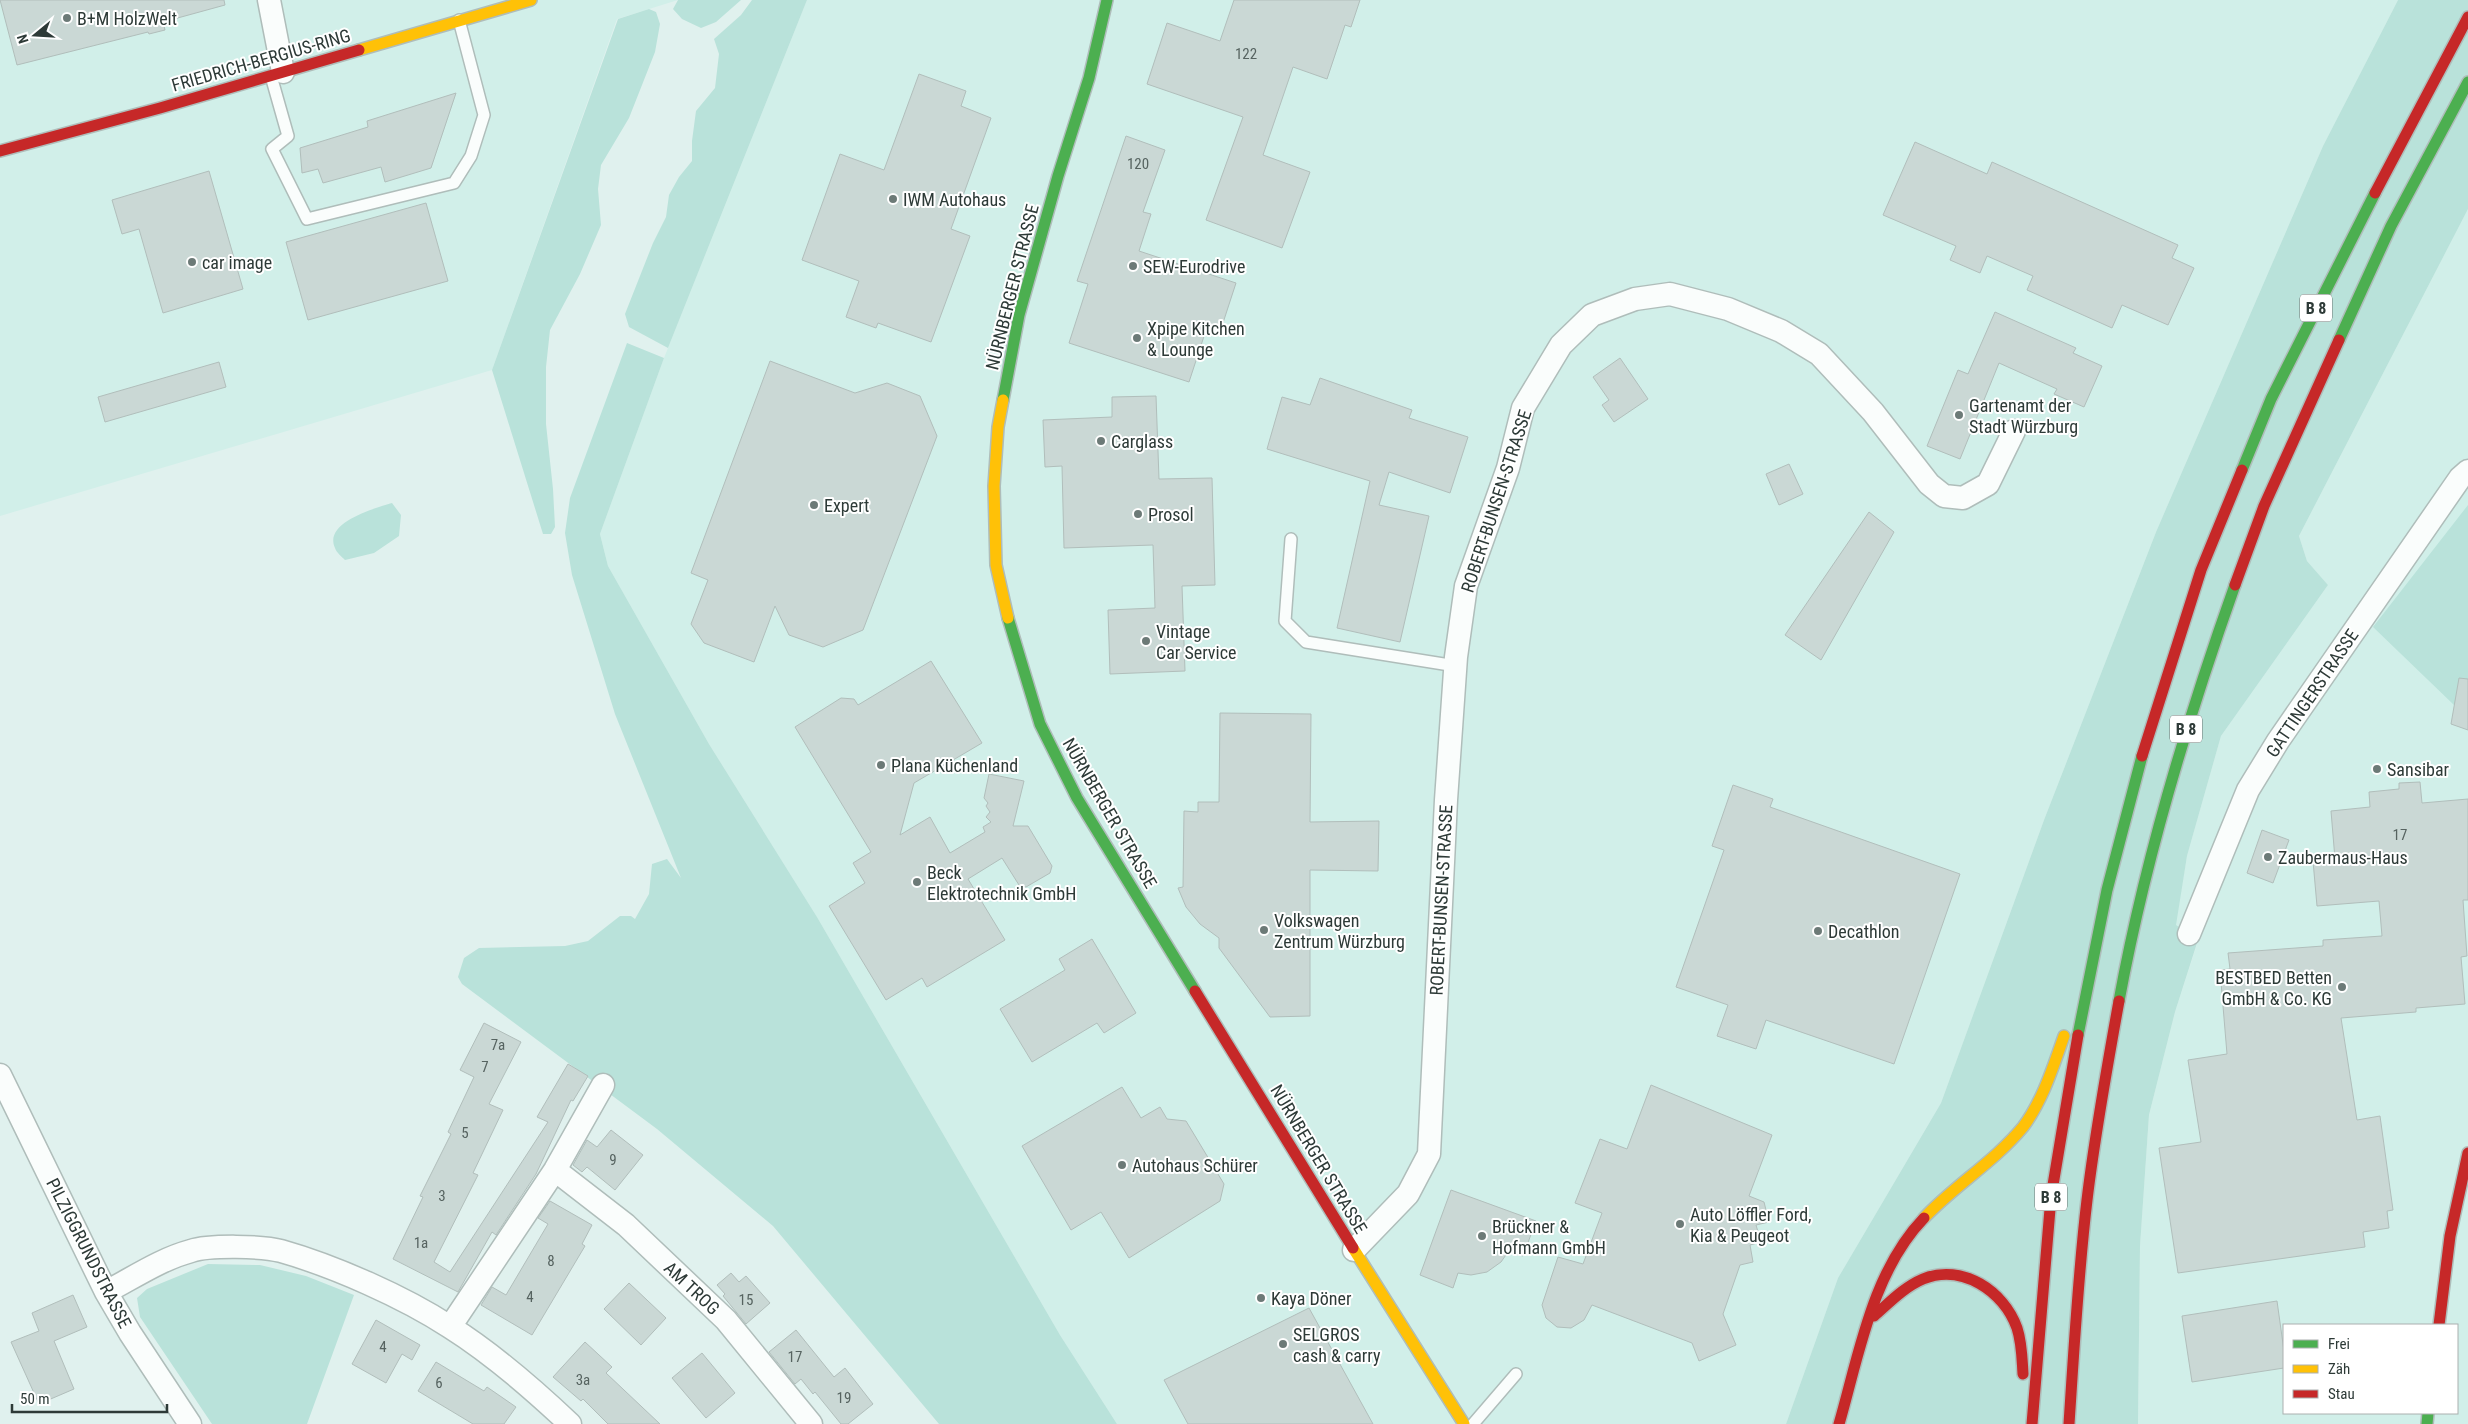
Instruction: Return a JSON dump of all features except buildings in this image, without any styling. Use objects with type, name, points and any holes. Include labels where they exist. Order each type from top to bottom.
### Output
[{"type":"main road","name":"FRIEDRICH-BERGIUS-RING","points":[[0,151],[277,74],[531,0]]},
{"type":"main road","name":"NÜRNBERGER STRASSE","points":[[1106,0],[1089,78],[1058,176],[1014,336],[998,427],[994,486],[996,565],[1010,628],[1028,690],[1053,754],[1077,798],[1354,1250],[1464,1424]]},
{"type":"main road","name":"B 8","points":[[2032,1424],[2051,1197],[2089,972],[2130,799],[2149,730],[2201,570],[2271,399],[2357,227],[2468,17]]},
{"type":"main road","name":"B 8","points":[[2068,1424],[2071,1354],[2086,1211],[2105,1070],[2127,961],[2170,782],[2224,613],[2250,541],[2391,226],[2468,82]]},
{"type":"main road","points":[[1839,1424],[1886,1275],[1910,1235],[1927,1213],[1990,1160],[2023,1126],[2040,1098],[2089,972]]},
{"type":"main road","points":[[2439,1324],[2450,1236],[2468,1153]]},
{"type":"main road","points":[[1871,1319],[1902,1291],[1921,1280],[1948,1274],[1972,1278],[1997,1294],[2009,1312],[2020,1338],[2028,1424]]},
{"type":"street","points":[[269,0],[277,74]]},
{"type":"street","name":"ROBERT-BUNSEN-STRASSE","points":[[1354,1250],[1408,1194],[1430,1154],[1446,800],[1456,666],[1466,586],[1508,468],[1523,408],[1561,345],[1592,314],[1634,299],[1670,294],[1728,309],[1781,331],[1818,354],[1873,412],[1929,484],[1944,496],[1963,498],[1988,484],[2014,431]]},
{"type":"street","name":"GATTINGERSTRASSE","points":[[2189,934],[2203,895],[2253,782],[2278,741],[2460,478],[2468,471]]},
{"type":"street","name":"PILZIGGRUNDSTRASSE","points":[[0,1075],[106,1292],[130,1333],[190,1424]]},
{"type":"street","points":[[450,1327],[555,1170],[603,1085]]},
{"type":"street","name":"AM TROG","points":[[555,1170],[626,1226],[726,1320],[811,1424]]},
{"type":"street","points":[[106,1292],[154,1266],[192,1250],[231,1248],[280,1251],[367,1283],[450,1327],[533,1389],[570,1424]]},
{"type":"lane","points":[[277,74],[288,136],[272,149],[307,219],[454,183],[472,156],[484,115],[459,20]]},
{"type":"lane","points":[[1291,539],[1285,621],[1306,642],[1456,666]]},
{"type":"lane","points":[[1473,1424],[1516,1374]]},
{"type":"shaded area","points":[[0,0],[678,0],[617,19],[492,370],[0,516]]},
{"type":"shaded area","points":[[678,0],[741,0],[716,22],[701,28],[682,19],[673,9]]},
{"type":"shaded area","points":[[752,0],[807,0],[668,348],[629,327],[625,314],[653,243],[666,217],[669,195],[679,177],[692,161],[692,141],[696,111],[715,88],[719,54],[714,39],[741,15]]},
{"type":"shaded area","points":[[807,0],[2398,0],[2323,146],[2156,532],[2044,820],[1941,1103],[1838,1278],[1786,1424],[1117,1424],[1060,1335],[817,917],[709,744],[608,566],[600,534],[664,358]]},
{"type":"shaded area","points":[[2398,0],[2468,0],[2468,209],[2299,536],[2307,561],[2328,585],[2221,736],[2187,856],[2176,925],[2198,940],[2175,1012],[2149,1115],[2140,1246],[2138,1424],[1786,1424],[1838,1278],[1941,1103],[2044,820],[2156,532],[2323,146]]},
{"type":"shaded area","points":[[649,9],[656,12],[660,24],[655,52],[629,118],[601,165],[598,189],[601,225],[580,274],[550,330],[546,367],[546,424],[555,527],[551,534],[543,534],[492,370],[618,19]]},
{"type":"shaded area","points":[[2468,209],[2468,1424],[2138,1424],[2140,1246],[2149,1115],[2175,1012],[2198,941],[2175,925],[2187,856],[2221,736],[2328,585],[2307,561],[2299,536]]},
{"type":"shaded area","points":[[627,343],[664,358],[600,534],[608,566],[709,744],[817,917],[1060,1335],[1117,1424],[939,1424],[773,1226],[657,1129],[462,984],[458,977],[464,958],[479,948],[565,946],[588,941],[620,916],[631,916],[635,919],[649,894],[652,864],[667,859],[681,878],[615,714],[572,575],[565,533],[570,498]]},
{"type":"shaded area","points":[[392,503],[401,515],[399,536],[374,553],[345,560],[335,548],[333,539],[337,531],[353,518]]},
{"type":"shaded area","points":[[2468,505],[2468,698],[2454,705],[2373,627]]},
{"type":"shaded area","points":[[208,1264],[260,1265],[306,1276],[354,1295],[307,1424],[212,1424],[140,1317],[137,1298],[147,1289]]},
{"type":"traffic: fast","points":[[1003,400],[1019,315],[1058,176],[1089,78],[1107,0]]},
{"type":"traffic: fast","points":[[2339,340],[2391,226],[2468,82]]},
{"type":"traffic: fast","points":[[2242,470],[2271,399],[2375,193]]},
{"type":"traffic: fast","points":[[2119,1001],[2129,948],[2154,843],[2200,687],[2235,585]]},
{"type":"traffic: fast","points":[[1008,618],[1040,724],[1077,798],[1195,991]]},
{"type":"traffic: fast","points":[[2078,1035],[2107,890],[2142,756]]},
{"type":"traffic: fast","points":[[2427,1424],[2428,1414]]},
{"type":"traffic: slow","points":[[359,50],[531,0]]},
{"type":"traffic: slow","points":[[1003,400],[998,427],[994,486],[996,565],[1008,618]]},
{"type":"traffic: slow","points":[[1924,1218],[2012,1140],[2023,1127],[2042,1095],[2064,1036]]},
{"type":"traffic: slow","points":[[1353,1248],[1464,1424]]},
{"type":"traffic: jam","points":[[2375,193],[2468,17]]},
{"type":"traffic: jam","points":[[0,151],[160,108],[359,50]]},
{"type":"traffic: jam","points":[[2235,585],[2264,506],[2339,340]]},
{"type":"traffic: jam","points":[[2142,756],[2201,570],[2242,470]]},
{"type":"traffic: jam","points":[[1195,991],[1353,1248]]},
{"type":"traffic: jam","points":[[2069,1424],[2087,1200],[2097,1125],[2119,1001]]},
{"type":"traffic: jam","points":[[2032,1424],[2051,1197],[2078,1035]]},
{"type":"traffic: jam","points":[[2439,1324],[2450,1236],[2468,1153]]},
{"type":"traffic: jam","points":[[1839,1424],[1861,1343],[1880,1289],[1892,1263],[1906,1240],[1924,1218]]},
{"type":"traffic: jam","points":[[1874,1316],[1903,1291],[1923,1279],[1938,1275],[1966,1278],[1992,1292],[2011,1315],[2020,1339],[2023,1374]]},
{"type":"place","name":"B+M HolzWelt","points":[[67,18]]},
{"type":"place","name":"IWM Autohaus","points":[[893,199]]},
{"type":"place","name":"car image","points":[[192,262]]},
{"type":"place","name":"SEW-Eurodrive","points":[[1133,266]]},
{"type":"place","name":"Xpipe Kitchen & Lounge","points":[[1137,338]]},
{"type":"place","name":"Gartenamt der Stadt Würzburg","points":[[1959,415]]},
{"type":"place","name":"Carglass","points":[[1101,441]]},
{"type":"place","name":"Expert","points":[[814,505]]},
{"type":"place","name":"Prosol","points":[[1138,514]]},
{"type":"place","name":"Vintage Car Service","points":[[1146,641]]},
{"type":"place","name":"Plana Küchenland","points":[[881,765]]},
{"type":"place","name":"Sansibar","points":[[2377,769]]},
{"type":"place","name":"Zaubermaus-Haus","points":[[2268,857]]},
{"type":"place","name":"Beck Elektrotechnik GmbH","points":[[917,882]]},
{"type":"place","name":"Volkswagen Zentrum Würzburg","points":[[1264,930]]},
{"type":"place","name":"Decathlon","points":[[1818,931]]},
{"type":"place","name":"BESTBED Betten GmbH & Co. KG","points":[[2342,987]]},
{"type":"place","name":"Autohaus Schürer","points":[[1122,1165]]},
{"type":"place","name":"Auto Löffler Ford, Kia & Peugeot","points":[[1680,1224]]},
{"type":"place","name":"Brückner & Hofmann GmbH","points":[[1482,1236]]},
{"type":"place","name":"Kaya Döner","points":[[1261,1298]]},
{"type":"place","name":"SELGROS cash & carry","points":[[1283,1344]]}]
